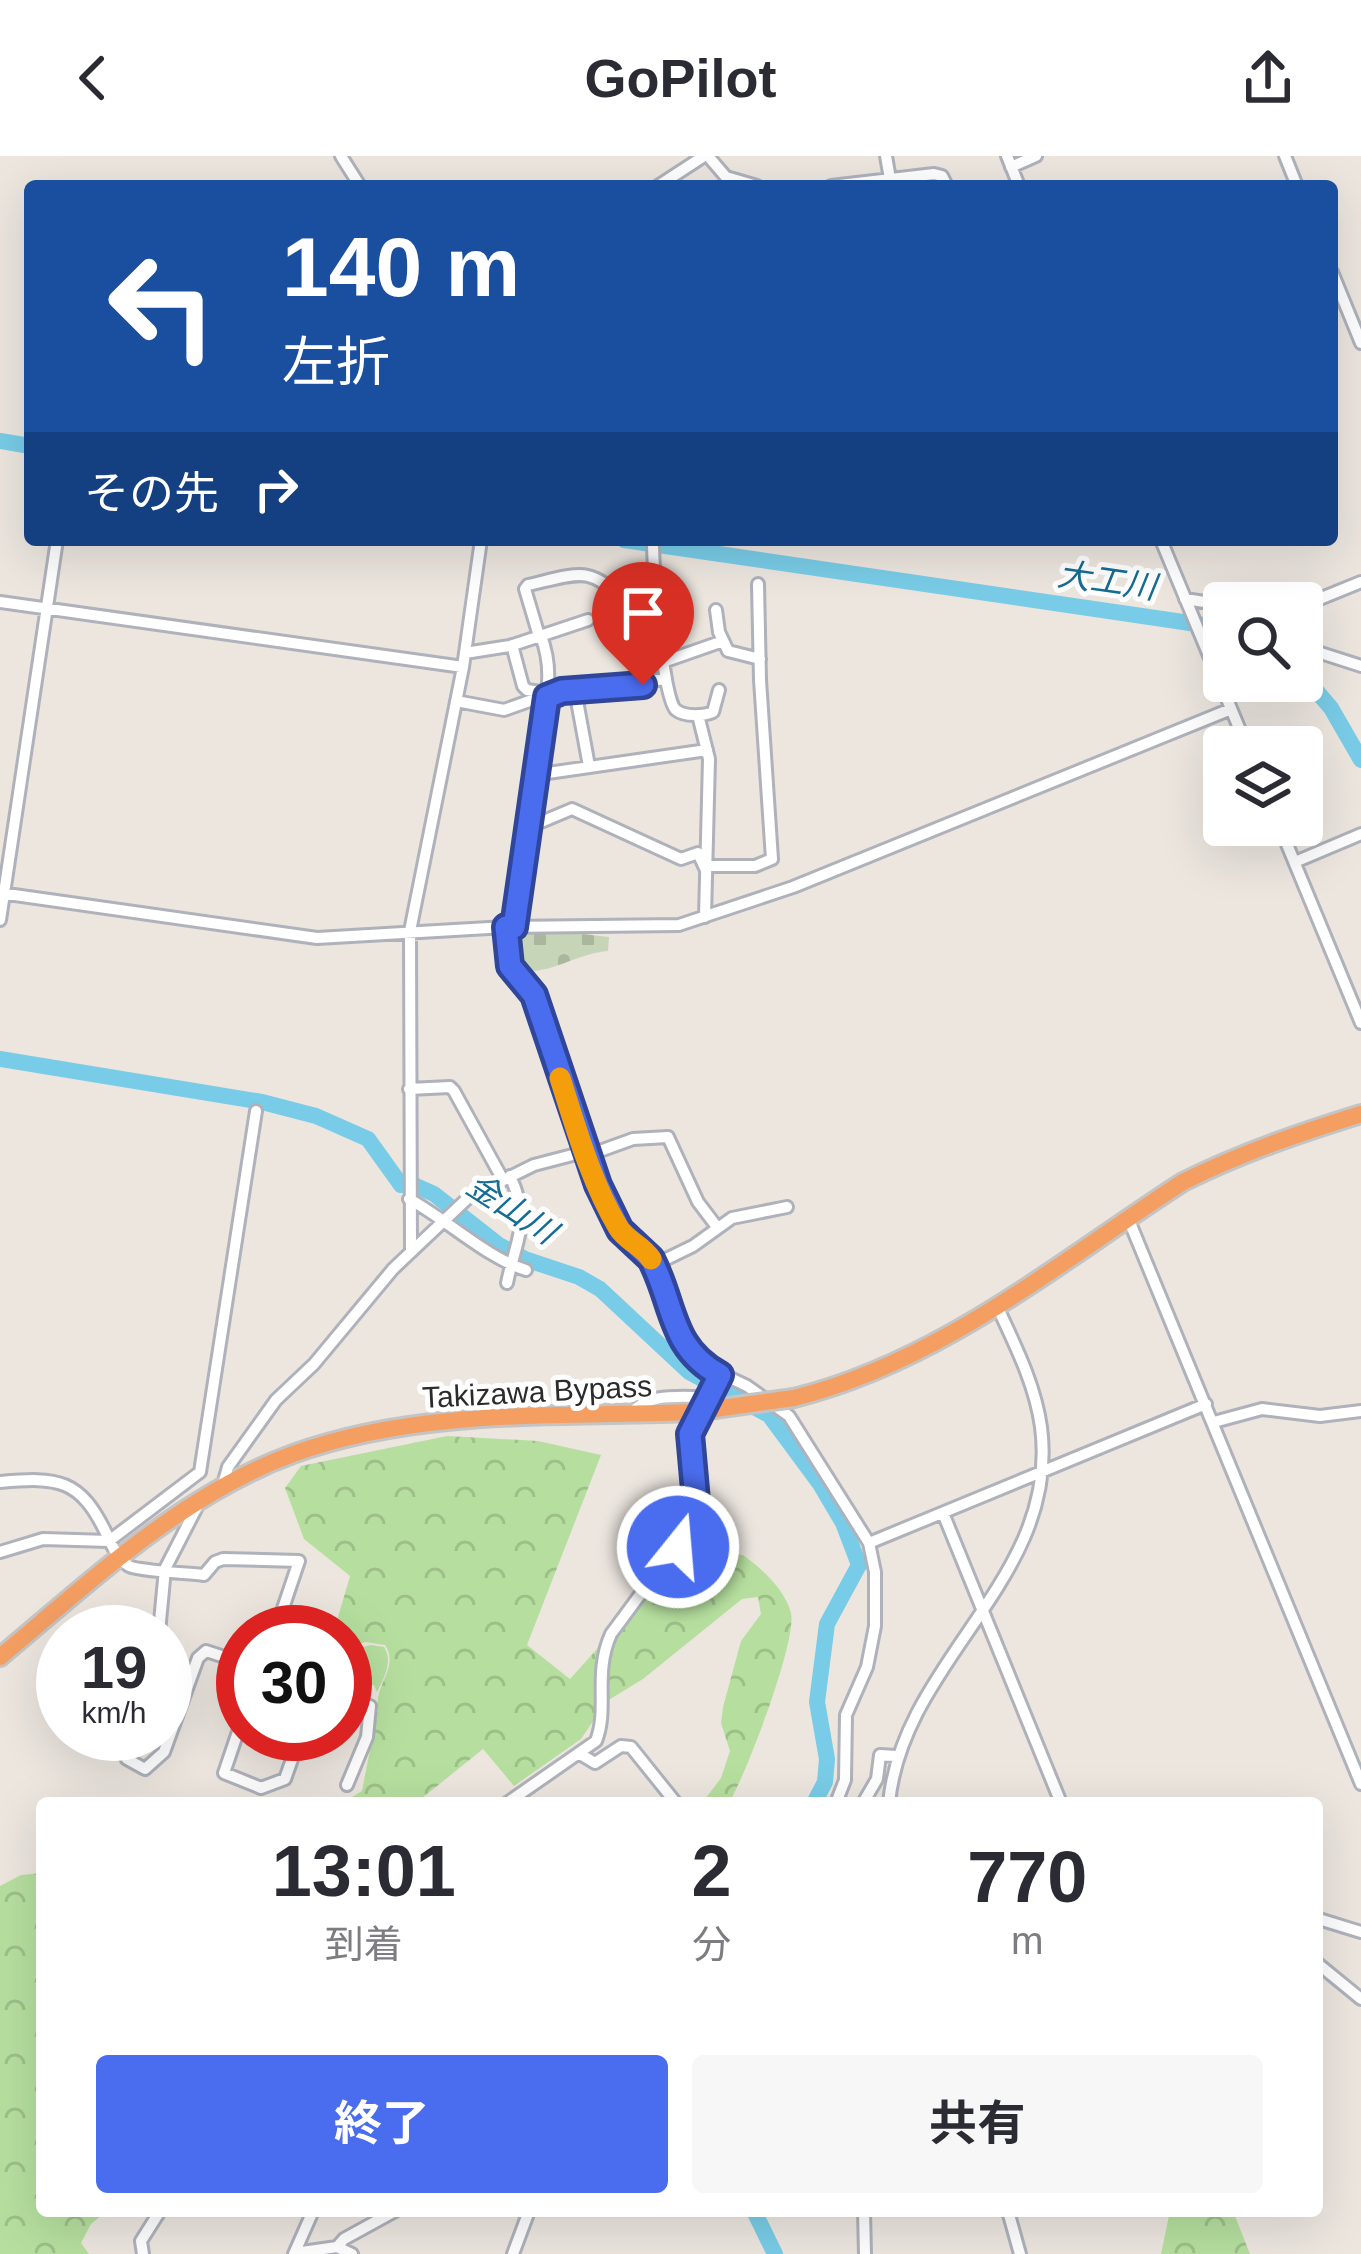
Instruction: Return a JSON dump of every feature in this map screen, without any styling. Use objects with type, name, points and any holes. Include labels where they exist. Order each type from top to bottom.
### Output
[{"type":"highway","name":"Takizawa Bypass","points":[[0,1657],[120,1558],[201,1500],[302,1451],[400,1426],[553,1414],[692,1412],[794,1398],[884,1369],[997,1306],[1184,1182],[1253,1149],[1361,1114]]},
{"type":"street","points":[[684,161],[706,156],[726,177],[736,180]]},
{"type":"street","points":[[886,156],[890,179]]},
{"type":"street","points":[[1010,161],[1036,156]]},
{"type":"street","points":[[882,180],[938,175],[942,180]]},
{"type":"street","points":[[1338,289],[1361,343]]},
{"type":"street","points":[[0,920],[56,546]]},
{"type":"street","points":[[411,1252],[410,932],[463,667],[480,546]]},
{"type":"street","points":[[653,546],[665,679],[675,710],[698,715],[713,712],[719,690]]},
{"type":"street","points":[[1163,546],[1239,726]]},
{"type":"street","points":[[658,613],[642,611],[580,574],[524,589],[548,653],[549,694],[510,927],[510,966],[534,995],[585,1154],[620,1230],[645,1250],[654,1265],[682,1342],[703,1365],[747,1386],[789,1416],[869,1543],[875,1572],[875,1626],[867,1667],[846,1715],[847,1761],[838,1797]]},
{"type":"street","points":[[1323,597],[1361,582]]},
{"type":"street","points":[[707,868],[755,866],[772,859],[758,584]]},
{"type":"street","points":[[1185,599],[1203,602]]},
{"type":"street","points":[[0,602],[463,667]]},
{"type":"street","points":[[716,610],[723,641],[735,655],[760,658]]},
{"type":"street","points":[[465,653],[512,645],[588,620]]},
{"type":"street","points":[[663,662],[723,641]]},
{"type":"street","points":[[512,645],[523,686],[549,694]]},
{"type":"street","points":[[1323,654],[1361,666]]},
{"type":"street","points":[[456,701],[504,710],[549,694],[665,679]]},
{"type":"street","points":[[575,690],[589,766]]},
{"type":"street","points":[[2,894],[316,938],[510,927],[679,925],[794,887],[1232,709]]},
{"type":"street","points":[[698,715],[706,750],[705,917]]},
{"type":"street","points":[[534,775],[706,750]]},
{"type":"street","points":[[527,827],[572,808],[681,859],[698,854],[707,868]]},
{"type":"street","points":[[1294,862],[1361,834]]},
{"type":"street","points":[[1288,846],[1361,1023]]},
{"type":"street","points":[[409,1089],[454,1090],[517,1190],[522,1233],[507,1283]]},
{"type":"street","points":[[0,1552],[43,1539],[109,1541],[200,1472],[256,1111]]},
{"type":"street","points":[[222,1488],[228,1467],[276,1400],[314,1364],[340,1328],[411,1252],[469,1197],[551,1158],[585,1154],[633,1139],[668,1137],[698,1202],[718,1227]]},
{"type":"street","points":[[409,1199],[526,1270]]},
{"type":"street","points":[[654,1265],[742,1214],[787,1207]]},
{"type":"street","points":[[1128,1218],[1361,1784]]},
{"type":"street","points":[[890,1797],[896,1756],[940,1667],[1009,1570],[1033,1518],[1041,1428],[1028,1376],[997,1306]]},
{"type":"street","points":[[631,1414],[652,1398],[711,1397],[720,1375]]},
{"type":"street","points":[[516,1797],[592,1746],[600,1730],[599,1682],[611,1634],[691,1528],[697,1512],[690,1434],[705,1397]]},
{"type":"street","points":[[869,1543],[1207,1404]]},
{"type":"street","points":[[1214,1422],[1262,1409],[1320,1416],[1361,1411]]},
{"type":"street","points":[[680,1468],[694,1480]]},
{"type":"street","points":[[0,1482],[62,1481],[89,1504],[120,1558],[143,1571],[204,1575],[223,1559],[298,1562],[284,1605]]},
{"type":"street","points":[[162,1605],[165,1569],[201,1500]]},
{"type":"street","points":[[943,1513],[1058,1797]]},
{"type":"street","points":[[192,1675],[206,1651],[216,1654]]},
{"type":"street","points":[[580,1754],[595,1763],[621,1746],[632,1747],[671,1797]]},
{"type":"street","points":[[866,1797],[877,1779],[880,1755],[896,1756]]},
{"type":"street","points":[[228,1761],[224,1773],[261,1789],[285,1779],[292,1761]]},
{"type":"street","points":[[347,1785],[357,1761]]},
{"type":"street","points":[[1323,1920],[1361,1931]]},
{"type":"street","points":[[1323,1968],[1361,1999]]},
{"type":"street","points":[[143,2254],[141,2241],[156,2217]]},
{"type":"street","points":[[294,2254],[311,2217]]},
{"type":"street","points":[[337,2248],[344,2239],[384,2217]]},
{"type":"street","points":[[513,2254],[528,2217]]},
{"type":"street","points":[[864,2217],[865,2254]]},
{"type":"street","points":[[1010,2217],[1020,2254]]},
{"type":"street","points":[[294,2254],[337,2248],[352,2254]]},
{"type":"green space","points":[[548,930],[609,937],[608,951],[522,971],[512,938]]},
{"type":"green space","points":[[447,1436],[538,1441],[601,1455],[527,1645],[570,1679],[698,1537],[722,1554],[743,1555],[778,1588],[791,1613],[791,1628],[758,1738],[732,1797],[707,1797],[721,1778],[730,1751],[721,1723],[723,1707],[741,1641],[761,1614],[758,1597],[742,1599],[643,1679],[607,1701],[581,1739],[514,1786],[483,1749],[423,1797],[352,1797],[362,1791],[368,1761],[372,1761],[389,1653],[385,1645],[372,1643],[372,1605],[342,1605],[350,1576],[304,1539],[285,1488],[301,1466]]},
{"type":"green space","points":[[372,1645],[384,1647],[388,1658],[377,1692]]},
{"type":"green space","points":[[36,1874],[36,2217],[100,2217],[81,2243],[89,2254],[0,2254],[0,1886]]},
{"type":"green space","points":[[1169,2217],[1235,2217],[1250,2254],[1161,2254]]},
{"type":"waterway","name":"大工川","points":[[0,441],[24,445]]},
{"type":"waterway","name":"大工川","points":[[665,546],[1203,625]]},
{"type":"waterway","name":"大工川","points":[[1323,699],[1361,760]]},
{"type":"waterway","name":"金山川","points":[[0,1059],[262,1102],[316,1116],[368,1139],[401,1185],[434,1194],[499,1245],[525,1259],[600,1289],[689,1372],[769,1415],[820,1484],[843,1523],[859,1565],[827,1624],[817,1702],[827,1759],[825,1782],[817,1797]]},
{"type":"waterway","name":"金山川","points":[[757,2217],[775,2254]]},
{"type":"slow traffic","points":[[560,1078],[611,1215],[622,1234],[651,1259]]},
{"type":"route","points":[[643,685],[562,691],[547,697],[514,927],[506,927],[510,966],[534,995],[584,1152],[611,1215],[622,1234],[651,1259],[682,1342],[720,1375],[690,1434],[697,1512],[678,1547]]}]
